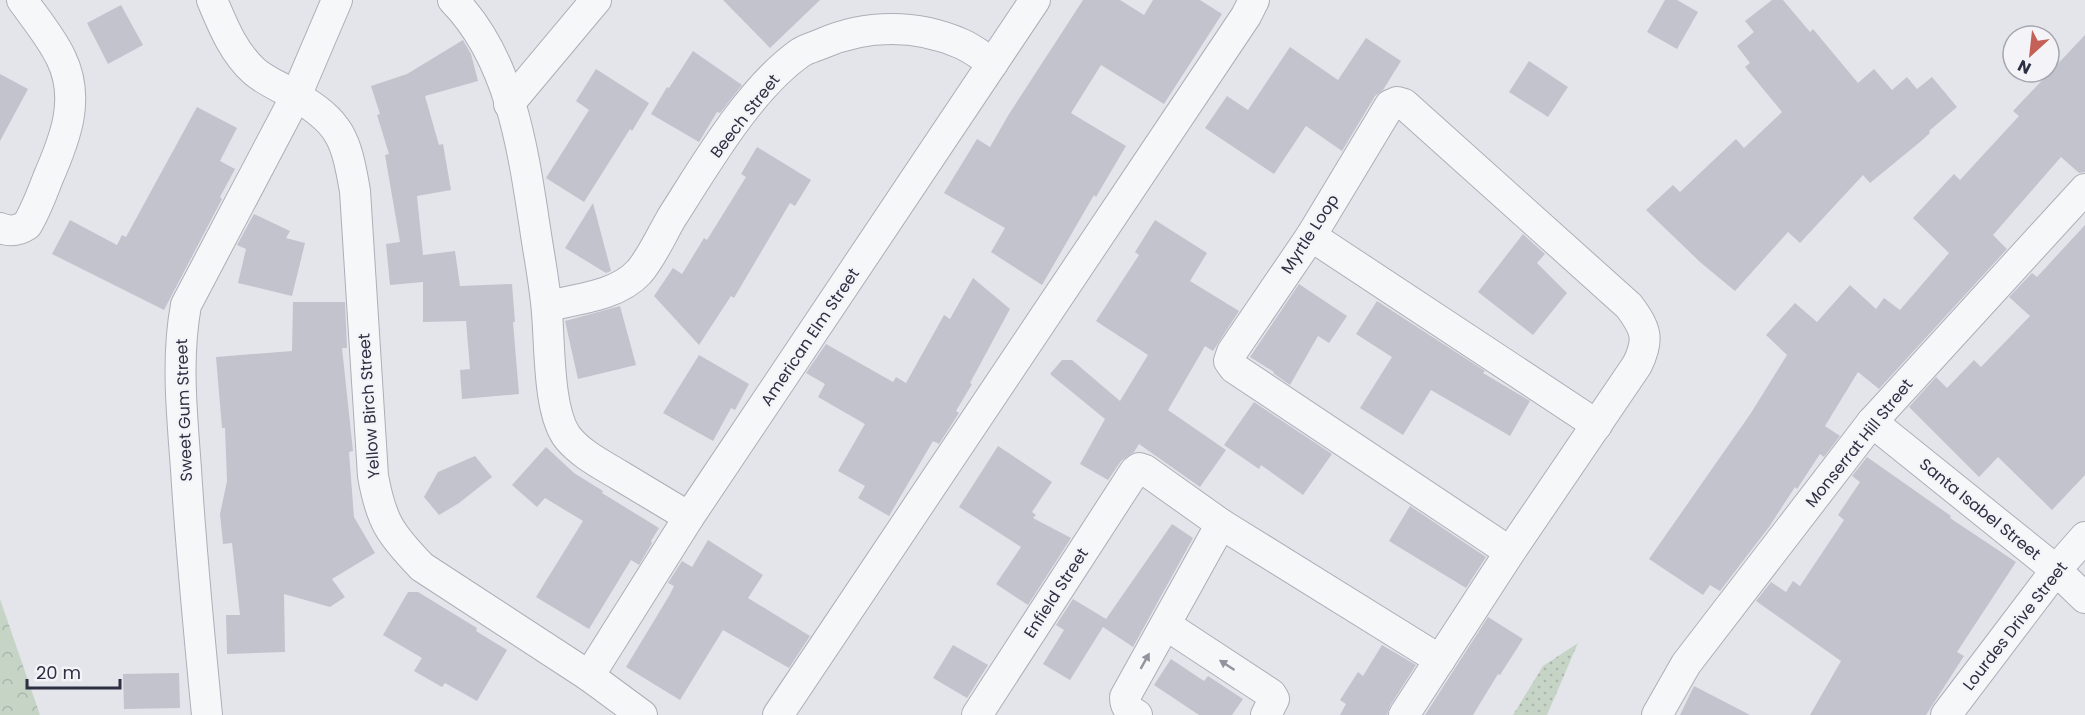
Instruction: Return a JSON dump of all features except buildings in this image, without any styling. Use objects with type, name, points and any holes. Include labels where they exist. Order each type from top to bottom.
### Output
[{"type":"street","points":[[0,228],[19,230],[27,225],[60,150],[68,127],[71,107],[69,84],[62,58],[22,0]]},
{"type":"street","name":"Sweet Gum Street","points":[[207,715],[192,562],[181,390],[181,331],[186,305],[296,96],[337,0]]},
{"type":"street","points":[[453,0],[479,30],[494,62],[510,104],[525,162],[547,306],[554,404],[558,421],[567,437],[582,452],[689,517]]},
{"type":"street","points":[[510,104],[596,0]]},
{"type":"street","name":"American Elm Street","points":[[589,676],[689,517],[1035,0]]},
{"type":"street","points":[[778,715],[1246,16],[1254,0]]},
{"type":"street","name":"Yellow Birch Street","points":[[217,12],[233,46],[253,70],[323,114],[340,133],[350,160],[355,191],[373,476],[379,506],[387,526],[422,567],[589,676],[642,715]]},
{"type":"street","name":"Beech Street","points":[[547,306],[607,292],[622,285],[639,272],[671,219],[751,102],[780,70],[802,52],[832,39],[868,29],[903,29],[937,35],[964,45],[993,63]]},
{"type":"street","name":"Myrtle Loop","points":[[1510,552],[1234,368],[1229,361],[1232,352],[1311,236],[1390,105],[1397,102],[1404,104],[1629,306],[1640,321],[1646,334],[1645,349],[1638,365],[1597,424]]},
{"type":"street","name":"Monserrat Hill Street","points":[[1657,715],[1686,664],[1872,422],[2085,189]]},
{"type":"street","points":[[1311,236],[1597,424],[1404,715]]},
{"type":"street","name":"Santa Isabel Street","points":[[1872,422],[2056,570],[2085,598]]},
{"type":"street","name":"Enfield Street","points":[[977,715],[1135,471],[1139,468],[1145,470],[1221,524]]},
{"type":"street","points":[[1137,715],[1125,705],[1125,697],[1221,524],[1440,660]]},
{"type":"street","name":"Lourdes Drive Street","points":[[1946,715],[2056,570],[2085,537]]},
{"type":"street","points":[[1166,625],[1271,694],[1275,699],[1266,715]]},
{"type":"green space","points":[[0,599],[40,715],[0,715]]},
{"type":"green space","points":[[1578,643],[1547,715],[1513,715],[1543,666]]}]
